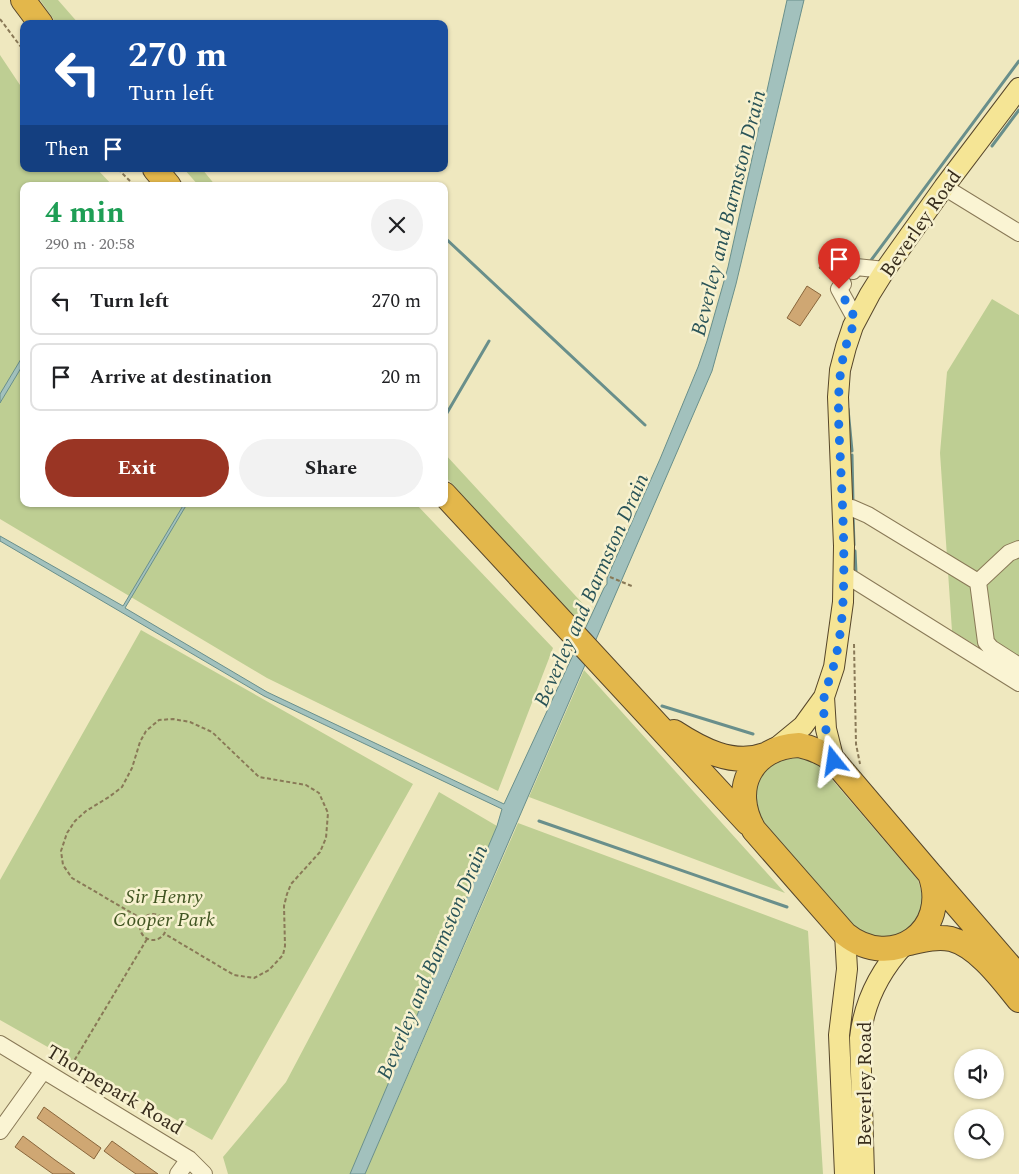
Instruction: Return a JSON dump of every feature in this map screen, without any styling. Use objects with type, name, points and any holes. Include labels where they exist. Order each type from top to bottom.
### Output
[{"type":"highway","points":[[23,0],[38,20]]},
{"type":"highway","points":[[158,172],[166,182]]},
{"type":"highway","points":[[448,498],[653,719],[845,934],[863,946],[873,949],[894,948],[938,938],[950,938],[960,942],[985,961],[1019,1000]]},
{"type":"highway","points":[[653,719],[697,745],[727,758],[753,760],[787,746],[800,745],[824,753],[834,761],[1019,977]]},
{"type":"highway","points":[[754,830],[747,818],[744,790],[748,777],[755,765],[770,752]]},
{"type":"highway","points":[[906,944],[926,928],[933,912],[936,896],[930,874]]},
{"type":"main road","name":"Beverley Road","points":[[770,752],[803,726],[824,697],[834,666],[843,602],[844,573],[838,388],[840,370],[856,320],[885,270],[944,187],[1019,88]]},
{"type":"main road","name":"Beverley Road","points":[[824,697],[826,729],[834,761]]},
{"type":"main road","name":"Beverley Road","points":[[845,934],[847,969],[839,1035],[845,1174]]},
{"type":"main road","name":"Beverley Road","points":[[864,1174],[860,1038],[862,1022],[873,988],[892,957],[906,944]]},
{"type":"street","points":[[944,187],[1019,233]]},
{"type":"street","points":[[856,320],[839,289],[856,267],[885,270]]},
{"type":"street","points":[[842,508],[852,508],[868,515],[978,582]]},
{"type":"street","points":[[978,582],[1009,553],[1019,549]]},
{"type":"street","points":[[844,573],[1019,682]]},
{"type":"street","points":[[978,582],[986,642],[991,648],[1019,666]]},
{"type":"street","name":"Thorpepark Road","points":[[0,1044],[189,1159],[204,1174]]},
{"type":"street","points":[[0,1131],[43,1071]]},
{"type":"street","points":[[178,1174],[189,1159]]},
{"type":"path","points":[[0,19],[20,46]]},
{"type":"path","points":[[121,172],[131,182]]},
{"type":"path","points":[[598,572],[634,587]]},
{"type":"path","points":[[853,638],[856,744],[860,768]]},
{"type":"path","points":[[142,919],[72,878],[63,865],[60,851],[67,833],[75,821],[86,811],[122,787],[132,768],[140,742],[146,731],[159,720],[173,719],[190,722],[212,732],[259,777],[306,785],[319,793],[328,813],[326,838],[320,852],[291,884],[286,894],[284,906],[286,946],[283,954],[269,970],[254,978],[234,975],[165,934]]},
{"type":"path","points":[[150,914],[159,915],[165,921],[165,934],[159,940],[150,941],[146,939],[140,932],[142,919],[150,914]]},
{"type":"path","points":[[61,1082],[146,939]]},
{"type":"green space","points":[[40,0],[58,0],[76,20],[54,20]]},
{"type":"green space","points":[[0,55],[20,85],[20,172],[100,172],[109,182],[20,182],[20,507],[419,507],[553,648],[498,791],[267,678],[0,519]]},
{"type":"green space","points":[[187,172],[204,172],[213,182],[195,182]]},
{"type":"green space","points":[[992,299],[1019,315],[1019,671],[952,631],[940,453],[947,372]]},
{"type":"green space","points":[[448,457],[584,605],[578,624],[448,479]]},
{"type":"green space","name":"Sir Henry Cooper Park","points":[[141,630],[413,784],[212,1140],[0,1020],[0,880]]},
{"type":"green space","points":[[584,670],[785,893],[529,797]]},
{"type":"green space","points":[[793,753],[816,761],[918,880],[923,905],[923,913],[920,920],[886,942],[865,937],[846,919],[759,817],[754,791],[760,772],[767,765]]},
{"type":"green space","points":[[439,792],[497,826],[350,1174],[228,1174],[223,1157],[286,1082]]},
{"type":"green space","points":[[518,823],[808,931],[823,1174],[365,1174]]},
{"type":"water","points":[[787,0],[804,0],[736,284],[712,371],[365,1174],[350,1174],[497,826],[502,809],[264,696],[0,541],[0,536],[123,606],[182,507],[185,507],[125,608],[267,692],[504,804],[607,584],[607,578],[660,459],[698,367],[728,267]]},
{"type":"water","points":[[20,361],[20,370],[0,403],[0,394]]},
{"type":"building","points":[[834,244],[848,253],[841,264],[844,266],[844,274],[835,278],[819,268]]},
{"type":"building","points":[[807,286],[821,295],[800,326],[787,318]]},
{"type":"building","points":[[44,1107],[101,1148],[94,1159],[37,1118]]},
{"type":"building","points":[[23,1136],[75,1174],[53,1174],[15,1147]]},
{"type":"building","points":[[112,1141],[158,1174],[136,1174],[116,1160],[104,1151]]},
{"type":"waterway","points":[[869,263],[1019,61]]},
{"type":"waterway","points":[[992,146],[1019,110]]},
{"type":"waterway","points":[[448,241],[645,425]]},
{"type":"waterway","points":[[448,411],[489,341]]},
{"type":"waterway","points":[[848,409],[852,451]]},
{"type":"waterway","points":[[852,455],[853,503]]},
{"type":"waterway","points":[[853,515],[854,545]]},
{"type":"waterway","points":[[855,551],[856,573]]},
{"type":"waterway","points":[[662,706],[753,734]]},
{"type":"waterway","points":[[539,821],[787,907]]},
{"type":"route","points":[[834,761],[826,729],[824,697],[834,666],[843,602],[844,546],[838,397],[840,370],[856,320],[839,289]]},
{"type":"water label","name":"Beverley and Barmston Drain","points":[[728,213]]},
{"type":"water label","name":"Beverley and Barmston Drain","points":[[591,590]]},
{"type":"water label","name":"Beverley and Barmston Drain","points":[[432,962]]}]
